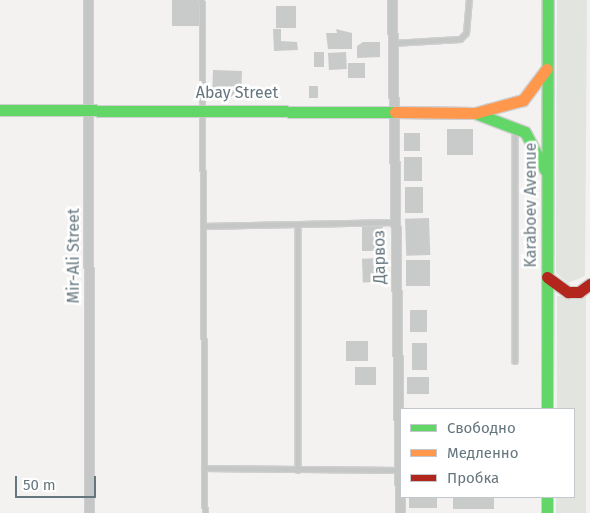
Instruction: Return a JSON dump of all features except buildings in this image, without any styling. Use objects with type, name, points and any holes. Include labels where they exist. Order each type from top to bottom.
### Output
[{"type":"main road","name":"Karaboev Avenue","points":[[547,408],[548,0]]},
{"type":"main road","name":"Abay Street","points":[[0,110],[205,109],[475,112],[523,100],[534,91],[548,67]]},
{"type":"main road","name":"Abay Street","points":[[475,112],[515,127],[535,145],[547,176]]},
{"type":"main road","points":[[547,277],[568,292],[579,292],[590,284]]},
{"type":"main road","points":[[547,498],[547,513]]},
{"type":"street","name":"Mir-Ali Street","points":[[88,0],[89,513]]},
{"type":"street","name":"Дарвоз","points":[[392,0],[400,513]]},
{"type":"lane","points":[[202,0],[205,109],[205,513]]},
{"type":"lane","points":[[392,43],[460,39],[466,32],[470,0]]},
{"type":"lane","points":[[515,127],[515,361]]},
{"type":"lane","points":[[204,226],[394,222]]},
{"type":"lane","points":[[298,224],[298,470]]},
{"type":"lane","points":[[204,468],[399,470]]},
{"type":"shaded area","points":[[557,0],[587,0],[585,276],[568,283],[556,273]]},
{"type":"shaded area","points":[[557,296],[586,296],[586,513],[556,513],[556,498],[575,498],[575,408],[557,408]]},
{"type":"traffic: fast","points":[[547,408],[548,0]]},
{"type":"traffic: fast","points":[[0,110],[395,112]]},
{"type":"traffic: fast","points":[[475,113],[525,132],[545,170]]},
{"type":"traffic: fast","points":[[547,498],[547,513]]},
{"type":"traffic: slow","points":[[395,112],[475,113],[523,100],[546,69]]},
{"type":"traffic: jam","points":[[547,277],[568,292],[579,292],[590,284]]}]
